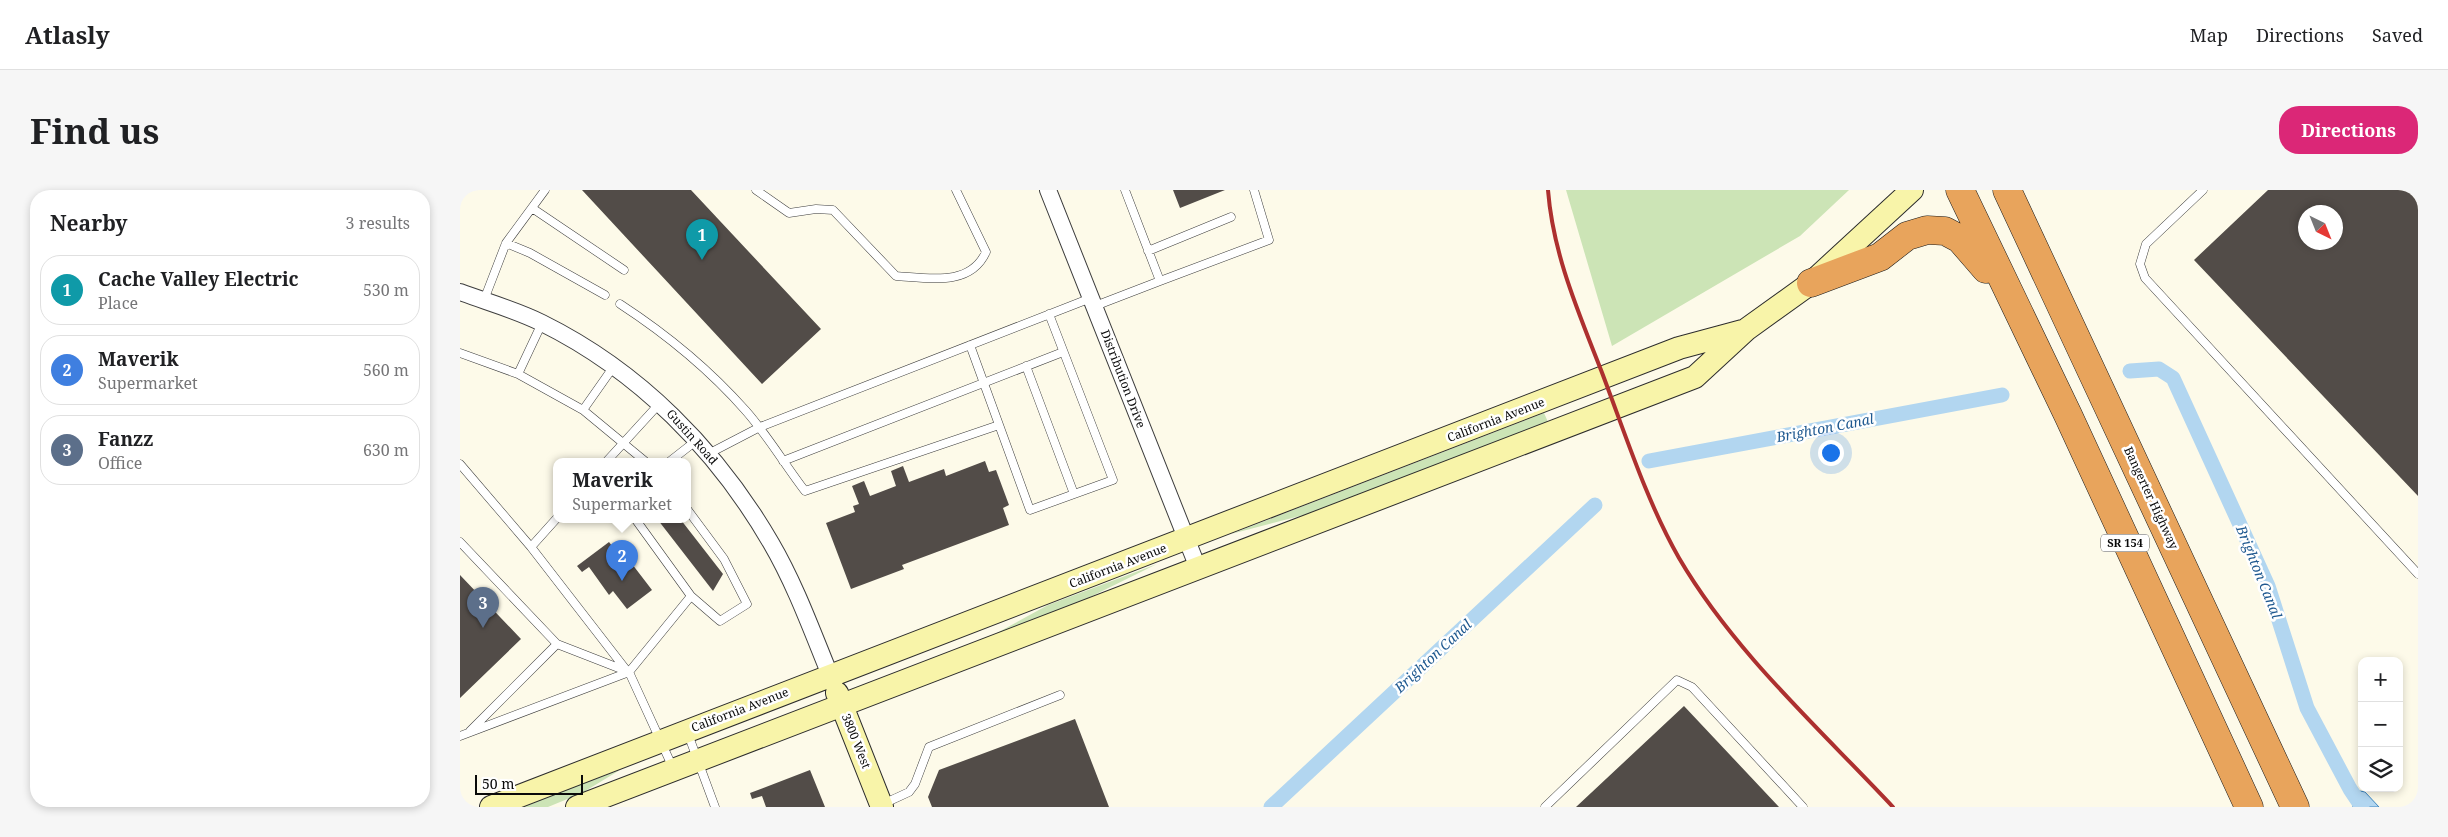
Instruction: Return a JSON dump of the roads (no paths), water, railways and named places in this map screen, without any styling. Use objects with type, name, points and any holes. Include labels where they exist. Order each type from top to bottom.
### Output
[{"type":"highway","name":"SR 154","points":[[1960,190],[2068,415],[2248,807]]},
{"type":"highway","name":"Bangerter Highway","points":[[2007,190],[2295,807]]},
{"type":"highway","points":[[1811,282],[1880,257],[1901,239],[1913,233],[1933,230],[1950,233],[1965,242],[2009,294]]},
{"type":"main road","name":"California Avenue","points":[[577,807],[1695,377],[1747,329],[1811,282],[1912,190]]},
{"type":"main road","name":"California Avenue","points":[[491,807],[1679,348],[1747,329]]},
{"type":"main road","name":"3800 West","points":[[830,675],[882,806]]},
{"type":"street","name":"Distribution Drive","points":[[1048,190],[1198,568]]},
{"type":"street","name":"Gustin Road","points":[[460,292],[542,323],[614,366],[660,403],[697,440],[751,510],[772,545],[830,675]]},
{"type":"lane","points":[[484,300],[506,243],[545,190]]},
{"type":"lane","points":[[756,190],[789,213],[816,209],[833,210],[896,276],[935,279],[956,278],[980,264],[986,252],[956,190]]},
{"type":"lane","points":[[1124,190],[1160,281]]},
{"type":"lane","points":[[708,454],[760,427],[1049,314],[1160,281],[1269,240],[1254,190]]},
{"type":"lane","points":[[2203,190],[2146,244],[2140,264],[2145,278],[2418,574]]},
{"type":"lane","points":[[532,208],[624,270]]},
{"type":"lane","points":[[1148,251],[1231,217]]},
{"type":"lane","points":[[506,243],[530,253],[604,295]]},
{"type":"lane","points":[[620,304],[650,323],[697,361],[760,427],[805,492],[999,425]]},
{"type":"lane","points":[[970,345],[1030,510],[1112,480],[1049,314]]},
{"type":"lane","points":[[518,374],[542,323]]},
{"type":"lane","points":[[783,461],[1063,352]]},
{"type":"lane","points":[[460,353],[518,374],[583,410],[641,458]]},
{"type":"lane","points":[[583,410],[614,366]]},
{"type":"lane","points":[[1026,366],[1074,494]]},
{"type":"lane","points":[[610,458],[660,403]]},
{"type":"lane","points":[[674,458],[697,440]]},
{"type":"lane","points":[[460,464],[531,547],[629,672],[674,770]]},
{"type":"lane","points":[[638,523],[691,596],[720,621],[747,604],[724,559],[691,514]]},
{"type":"lane","points":[[531,547],[553,522]]},
{"type":"lane","points":[[460,542],[557,644],[629,672]]},
{"type":"lane","points":[[464,734],[629,672],[691,596]]},
{"type":"lane","points":[[464,734],[557,644]]},
{"type":"lane","points":[[1545,807],[1677,680],[1692,687],[1804,807]]},
{"type":"lane","points":[[882,806],[909,792],[915,784],[929,747],[1060,695]]},
{"type":"lane","points":[[687,731],[715,807]]},
{"type":"water","points":[[2350,789],[2365,792],[2379,807],[2353,807]]},
{"type":"waterway","name":"Brighton Canal","points":[[2130,371],[2159,369],[2173,378],[2268,586],[2307,708],[2350,789],[2362,807]]},
{"type":"waterway","name":"Brighton Canal","points":[[1649,461],[2002,395]]},
{"type":"waterway","name":"Brighton Canal","points":[[1271,807],[1595,505]]},
{"type":"railway","points":[[1548,190],[1555,237],[1575,304],[1646,490],[1679,558],[1701,592],[1751,657],[1893,807]]},
{"type":"place","name":"Cache Valley Electric","points":[[702,260]]},
{"type":"place","name":"Maverik","points":[[622,581]]},
{"type":"place","name":"Fanzz","points":[[483,628]]}]
